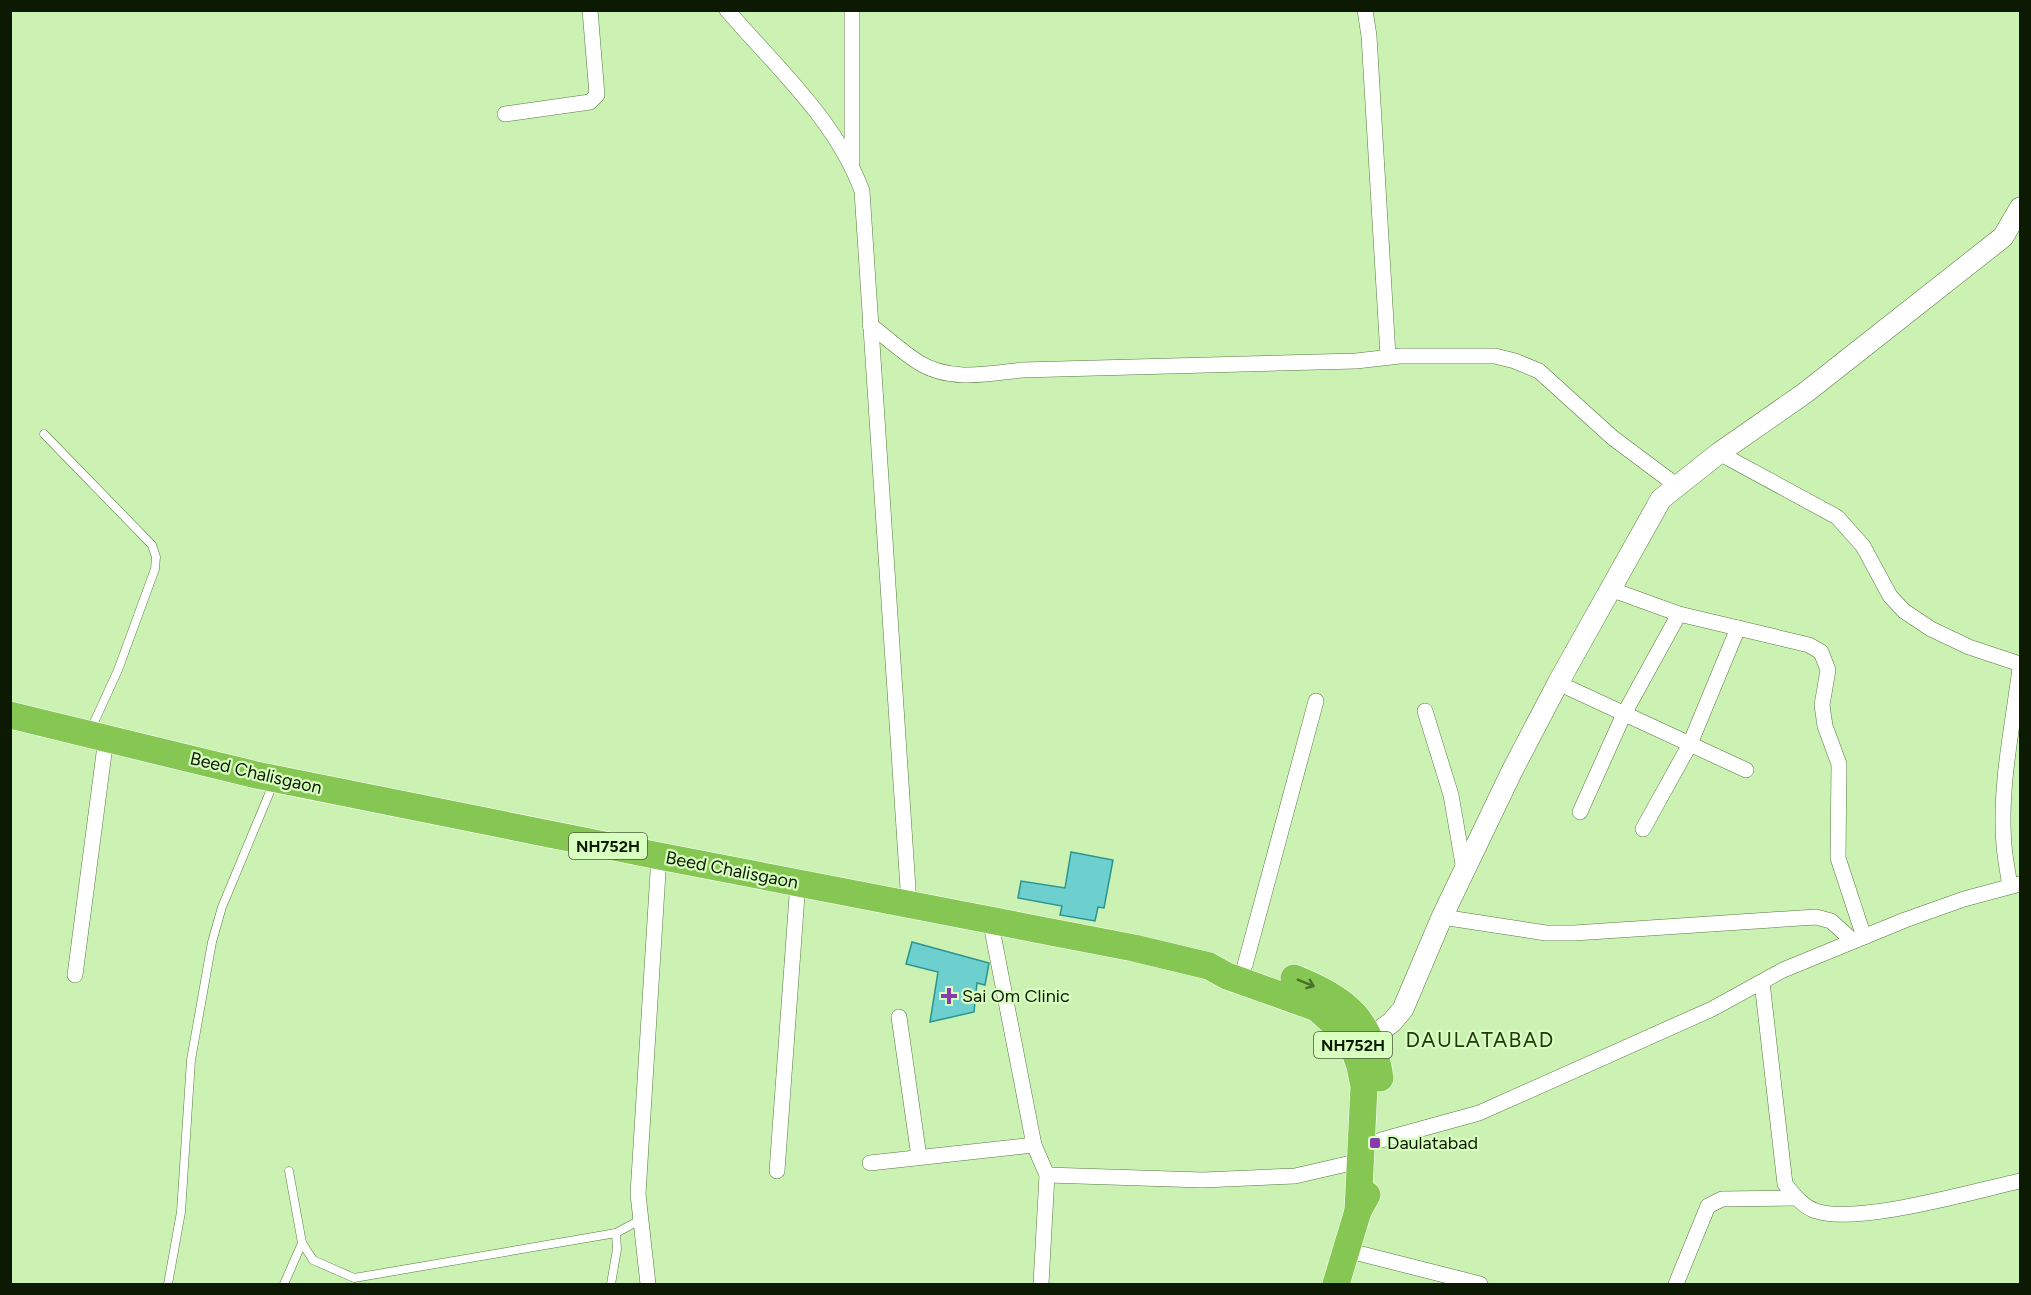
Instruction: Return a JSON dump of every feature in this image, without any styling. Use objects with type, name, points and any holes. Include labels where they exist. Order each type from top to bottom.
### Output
[{"type":"highway","name":"Beed Chalisgaon","points":[[10,715],[276,778],[659,856],[990,919],[1209,966],[1227,976],[1317,1008],[1350,1038],[1364,1086],[1358,1211]]},
{"type":"highway","name":"Beed Chalisgaon","points":[[1209,966],[1225,963],[1245,965],[1293,978],[1329,993],[1354,1012],[1371,1038],[1381,1082],[1381,1140],[1375,1176],[1358,1211],[1336,1284]]},
{"type":"street","points":[[505,114],[590,102],[597,95],[590,10]]},
{"type":"street","points":[[727,10],[833,132],[852,164],[861,191],[909,904]]},
{"type":"street","points":[[852,10],[852,164]]},
{"type":"street","points":[[1365,10],[1369,36],[1388,356]]},
{"type":"street","points":[[1371,1038],[1399,1015],[1464,870],[1558,683],[1661,499],[1719,453],[1805,393],[2003,237],[2020,208]]},
{"type":"street","points":[[870,325],[919,363],[942,372],[972,375],[1022,370],[1356,361],[1388,356],[1495,356],[1539,371],[1613,438],[1676,485]]},
{"type":"street","points":[[1381,1140],[1479,1113],[1712,1009],[1784,970],[1954,902],[2015,885],[2004,845],[2004,821],[2007,767],[2020,666],[1969,647],[1931,629],[1904,611],[1890,596],[1863,546],[1837,517],[1719,453]]},
{"type":"street","points":[[1610,589],[1679,614],[1809,645],[1821,652],[1828,670],[1822,718],[1839,764],[1838,858],[1859,939]]},
{"type":"street","points":[[1580,812],[1624,714],[1679,614]]},
{"type":"street","points":[[1643,829],[1690,744],[1738,628]]},
{"type":"street","points":[[1558,683],[1746,771]]},
{"type":"street","points":[[1245,965],[1316,701]]},
{"type":"street","points":[[1425,711],[1446,775],[1464,870]]},
{"type":"street","points":[[75,975],[98,736]]},
{"type":"street","points":[[648,1284],[638,1194],[659,856]]},
{"type":"street","points":[[777,1171],[798,882]]},
{"type":"street","points":[[1442,916],[1546,933],[1816,917],[1831,921],[1859,939]]},
{"type":"street","points":[[990,919],[1034,1145],[1047,1175],[1041,1284]]},
{"type":"street","points":[[1762,982],[1785,1184],[1795,1198],[1815,1211],[1845,1214],[1885,1210],[2020,1181]]},
{"type":"street","points":[[899,1017],[919,1157]]},
{"type":"street","points":[[870,1162],[1034,1145]]},
{"type":"street","points":[[1047,1175],[1203,1180],[1295,1176],[1360,1161]]},
{"type":"street","points":[[1676,1284],[1708,1206],[1722,1199],[1795,1198]]},
{"type":"street","points":[[1346,1250],[1480,1284]]},
{"type":"lane","points":[[44,434],[152,545],[156,557],[155,569],[118,670],[98,736]]},
{"type":"lane","points":[[168,1284],[181,1212],[191,1060],[212,942],[222,907],[276,778]]},
{"type":"lane","points":[[289,1171],[302,1243],[313,1260],[354,1278],[616,1233],[640,1221]]},
{"type":"lane","points":[[611,1284],[617,1249],[616,1233]]},
{"type":"lane","points":[[284,1284],[302,1243]]},
{"type":"building","points":[[1071,852],[1113,860],[1104,908],[1098,907],[1095,921],[1060,915],[1062,906],[1018,898],[1021,881],[1065,888]]},
{"type":"building","points":[[912,942],[989,963],[985,985],[977,983],[974,1012],[930,1022],[938,972],[906,964]]},
{"type":"place","name":"Sai Om Clinic","points":[[949,996]]},
{"type":"place","name":"Daulatabad","points":[[1375,1143]]},
{"type":"district","name":"DAULATABAD","points":[[1480,1039]]}]
